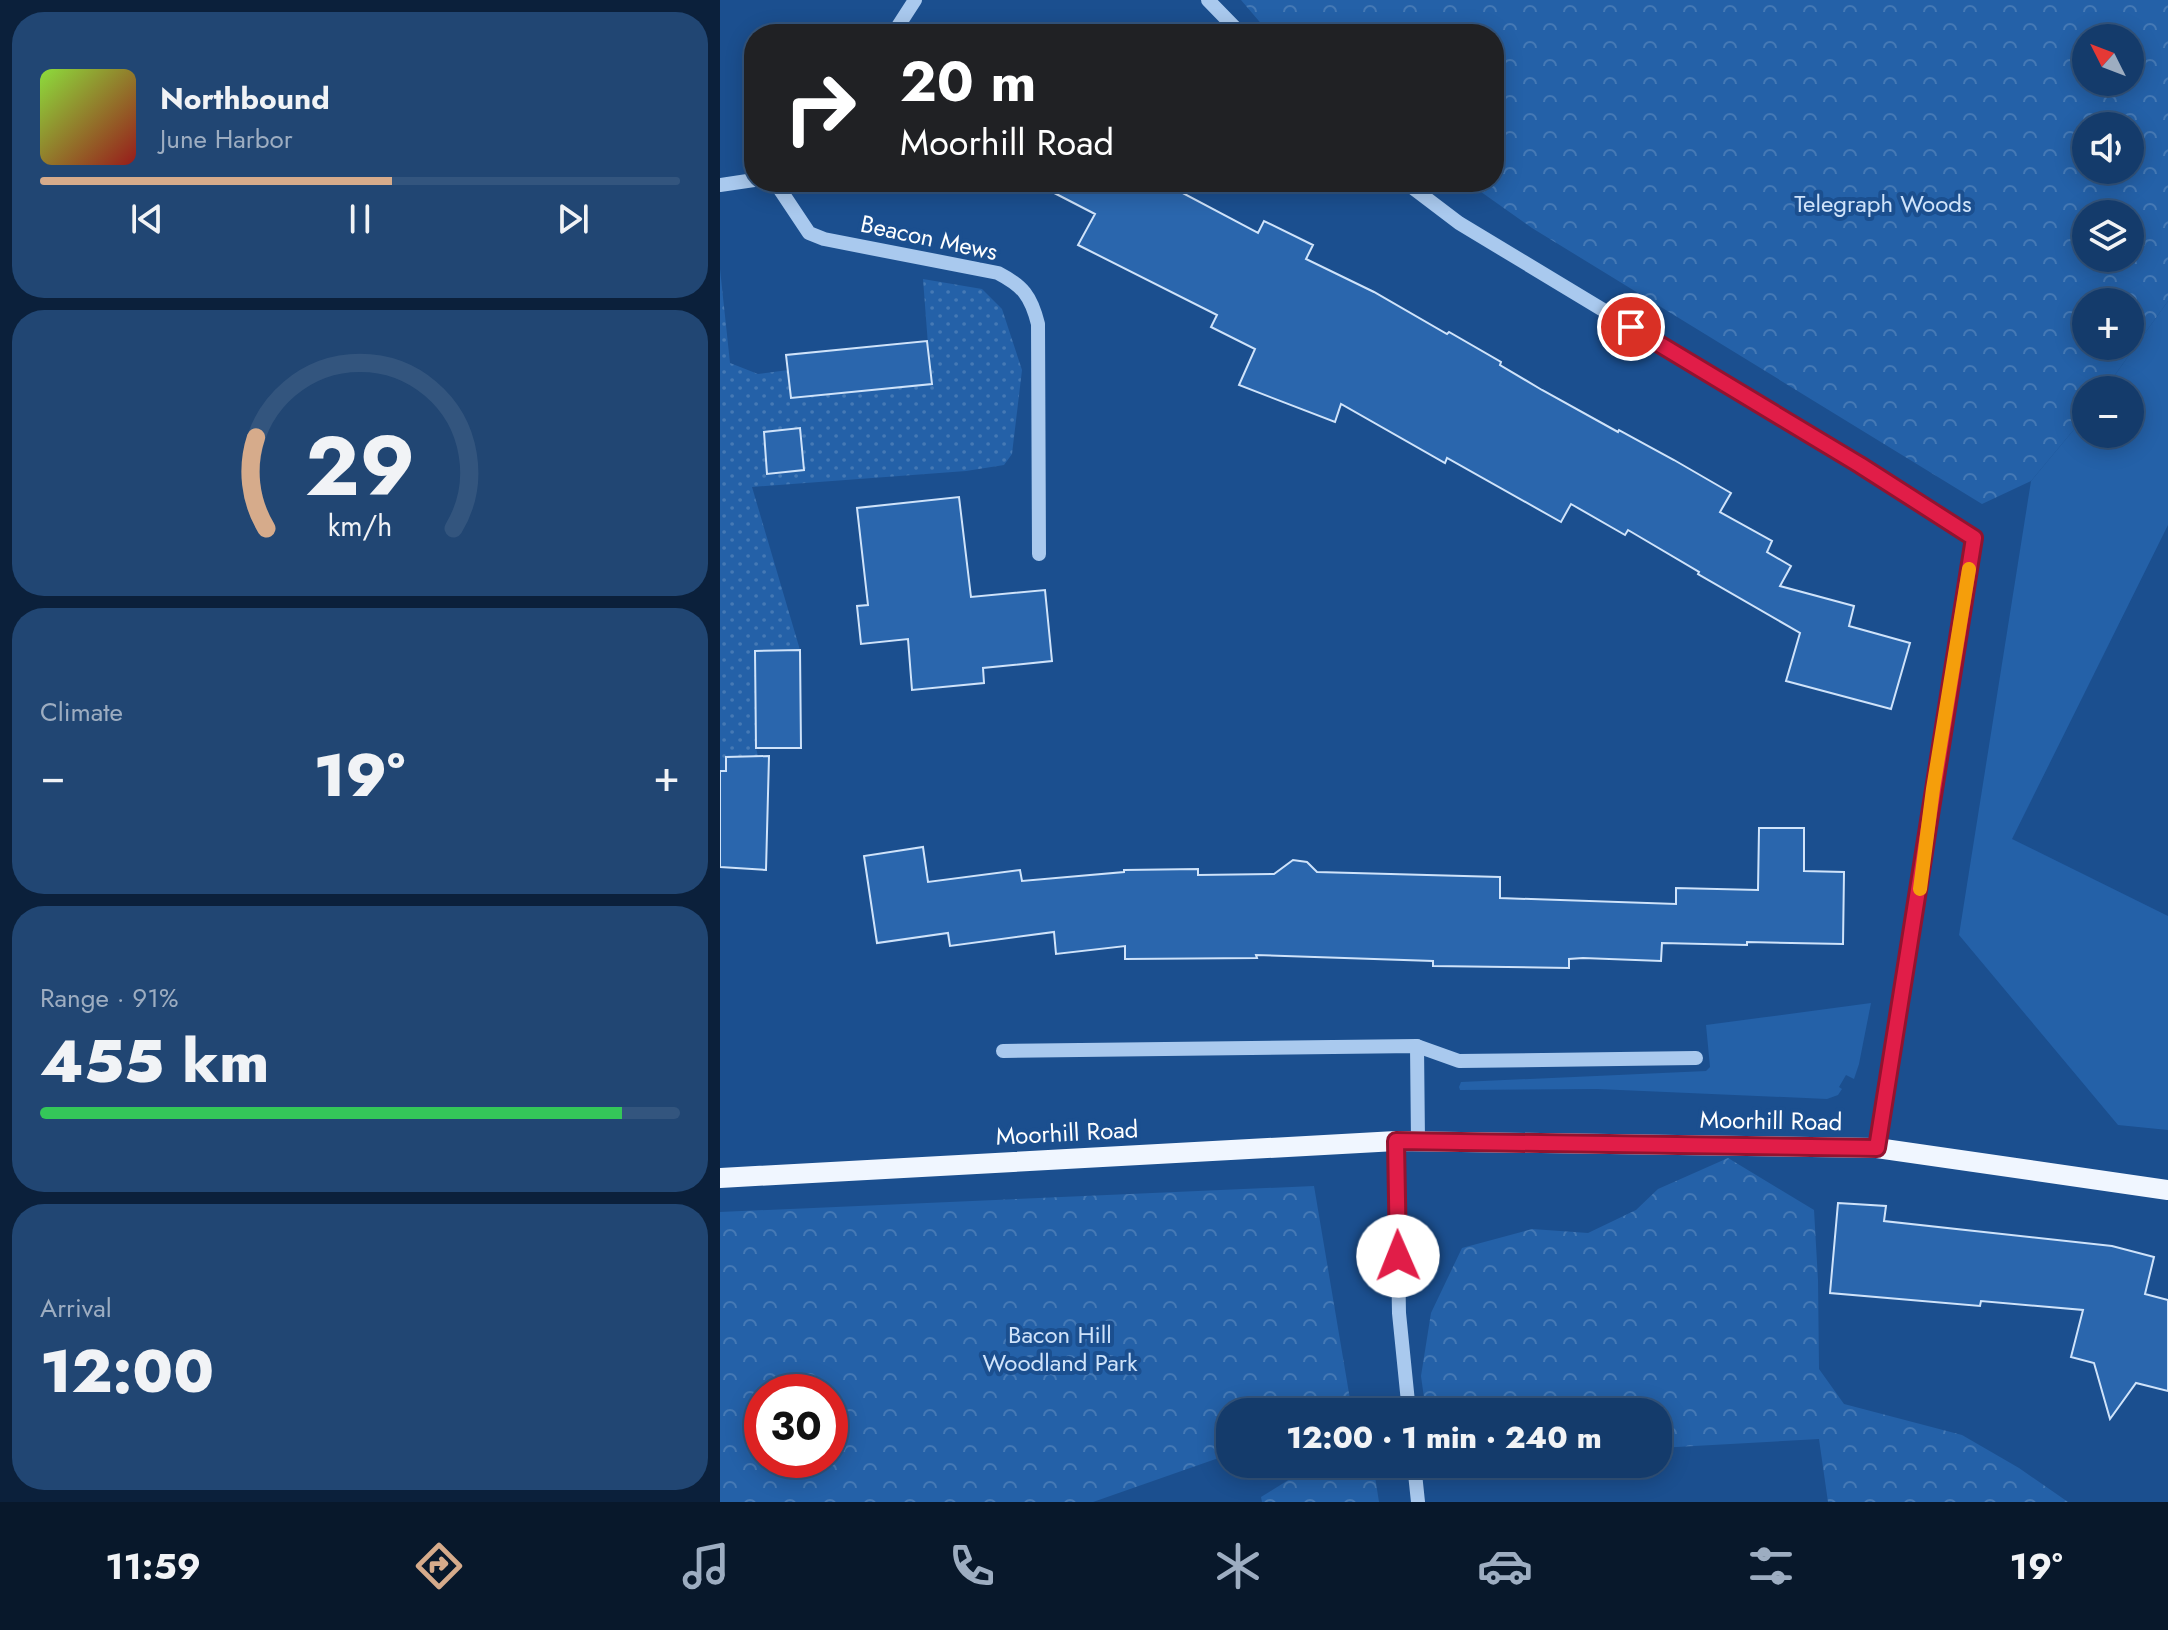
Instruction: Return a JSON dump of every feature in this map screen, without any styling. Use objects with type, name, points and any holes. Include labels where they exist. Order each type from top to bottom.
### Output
[{"type":"main road","name":"Moorhill Road","points":[[720,1178],[1418,1141],[1877,1148],[2168,1190]]},
{"type":"street","points":[[899,24],[915,0]]},
{"type":"street","points":[[1208,0],[1231,24]]},
{"type":"street","points":[[720,185],[744,181]]},
{"type":"street","name":"Beacon Mews","points":[[782,192],[809,233],[824,239],[998,273],[1014,282],[1032,301],[1038,324],[1039,554]]},
{"type":"street","points":[[1418,192],[1459,223],[1860,465],[1974,538],[1877,1148]]},
{"type":"street","points":[[1003,1051],[1417,1046],[1459,1061],[1696,1058]]},
{"type":"street","points":[[1417,1046],[1418,1141]]},
{"type":"street","points":[[1396,1141],[1399,1313],[1408,1398]]},
{"type":"street","points":[[1415,1478],[1418,1502]]},
{"type":"green space","name":"Telegraph Woods","points":[[1241,0],[2168,0],[2168,301],[2144,334],[2144,288],[2072,288],[2072,360],[2126,360],[2114,376],[2072,376],[2072,432],[2031,481],[1982,504],[1532,228],[1481,192],[1504,192],[1504,24],[1261,24]]},
{"type":"green space","points":[[720,269],[730,363],[758,374],[788,370],[931,384],[923,279],[982,289],[1002,309],[1022,370],[1012,454],[1004,465],[966,471],[752,487],[800,650],[755,651],[758,756],[726,757],[726,771],[720,771]]},
{"type":"green space","points":[[2168,301],[2168,525],[2012,839],[2168,916],[2168,1130],[2118,1125],[1959,935],[2031,481],[2072,432],[2072,448],[2144,448],[2144,376],[2114,376],[2126,360],[2144,360],[2144,334]]},
{"type":"green space","points":[[1871,1003],[1854,1079],[1846,1075],[1838,1095],[1827,1099],[1597,1089],[1460,1090],[1459,1087],[1461,1082],[1706,1071],[1710,1067],[1706,1025]]},
{"type":"green space","points":[[1728,1158],[1814,1210],[1819,1369],[1844,1404],[1962,1435],[2019,1468],[2068,1502],[1828,1502],[1819,1439],[1672,1447],[1672,1398],[1424,1398],[1421,1376],[1431,1313],[1462,1248],[1532,1229],[1588,1233],[1636,1210],[1658,1189]]},
{"type":"green space","name":"Bacon Hill Woodland Park","points":[[1314,1186],[1350,1398],[1216,1398],[1216,1459],[1093,1502],[720,1502],[720,1212]]},
{"type":"green space","points":[[1292,1478],[1375,1478],[1379,1502],[1262,1502],[1261,1497]]},
{"type":"building","points":[[1052,192],[1181,192],[1258,233],[1264,221],[1313,245],[1306,259],[1374,292],[1447,334],[1449,332],[1542,390],[1731,493],[1720,512],[1772,541],[1767,552],[1791,566],[1780,586],[1854,606],[1849,626],[1910,643],[1891,709],[1786,681],[1800,633],[1628,530],[1625,535],[1571,504],[1561,522],[1447,458],[1445,463],[1341,404],[1335,422],[1239,385],[1255,349],[1211,327],[1217,315],[1078,245],[1095,214]]},
{"type":"building","points":[[927,341],[932,384],[791,398],[786,355]]},
{"type":"building","points":[[800,428],[804,470],[767,474],[764,432]]},
{"type":"building","points":[[959,497],[971,597],[1045,590],[1052,661],[983,668],[984,683],[912,690],[908,639],[861,644],[857,606],[868,605],[857,508]]},
{"type":"building","points":[[800,650],[801,748],[756,748],[755,651]]},
{"type":"building","points":[[769,756],[766,870],[720,867],[720,771],[726,771],[726,757]]},
{"type":"building","points":[[1759,828],[1804,828],[1804,871],[1844,872],[1843,944],[1662,943],[1661,961],[1569,959],[1569,968],[1433,966],[1433,961],[1256,955],[1257,958],[1125,959],[1125,946],[1056,954],[1054,932],[950,946],[948,933],[877,943],[864,856],[923,847],[928,882],[1020,870],[1022,881],[1124,870],[1198,869],[1198,875],[1274,874],[1293,860],[1307,862],[1317,872],[1500,877],[1500,898],[1676,904],[1676,888],[1758,890]]},
{"type":"building","points":[[1838,1203],[1886,1206],[1884,1221],[2112,1246],[2154,1257],[2145,1294],[2168,1300],[2168,1391],[2136,1383],[2110,1419],[2094,1363],[2071,1357],[2083,1310],[1981,1301],[1980,1306],[1830,1293]]},
{"type":"slow traffic","points":[[1920,889],[1969,569]]},
{"type":"route","points":[[1398,1256],[1396,1141],[1877,1148],[1974,538],[1860,465],[1631,327]]}]
